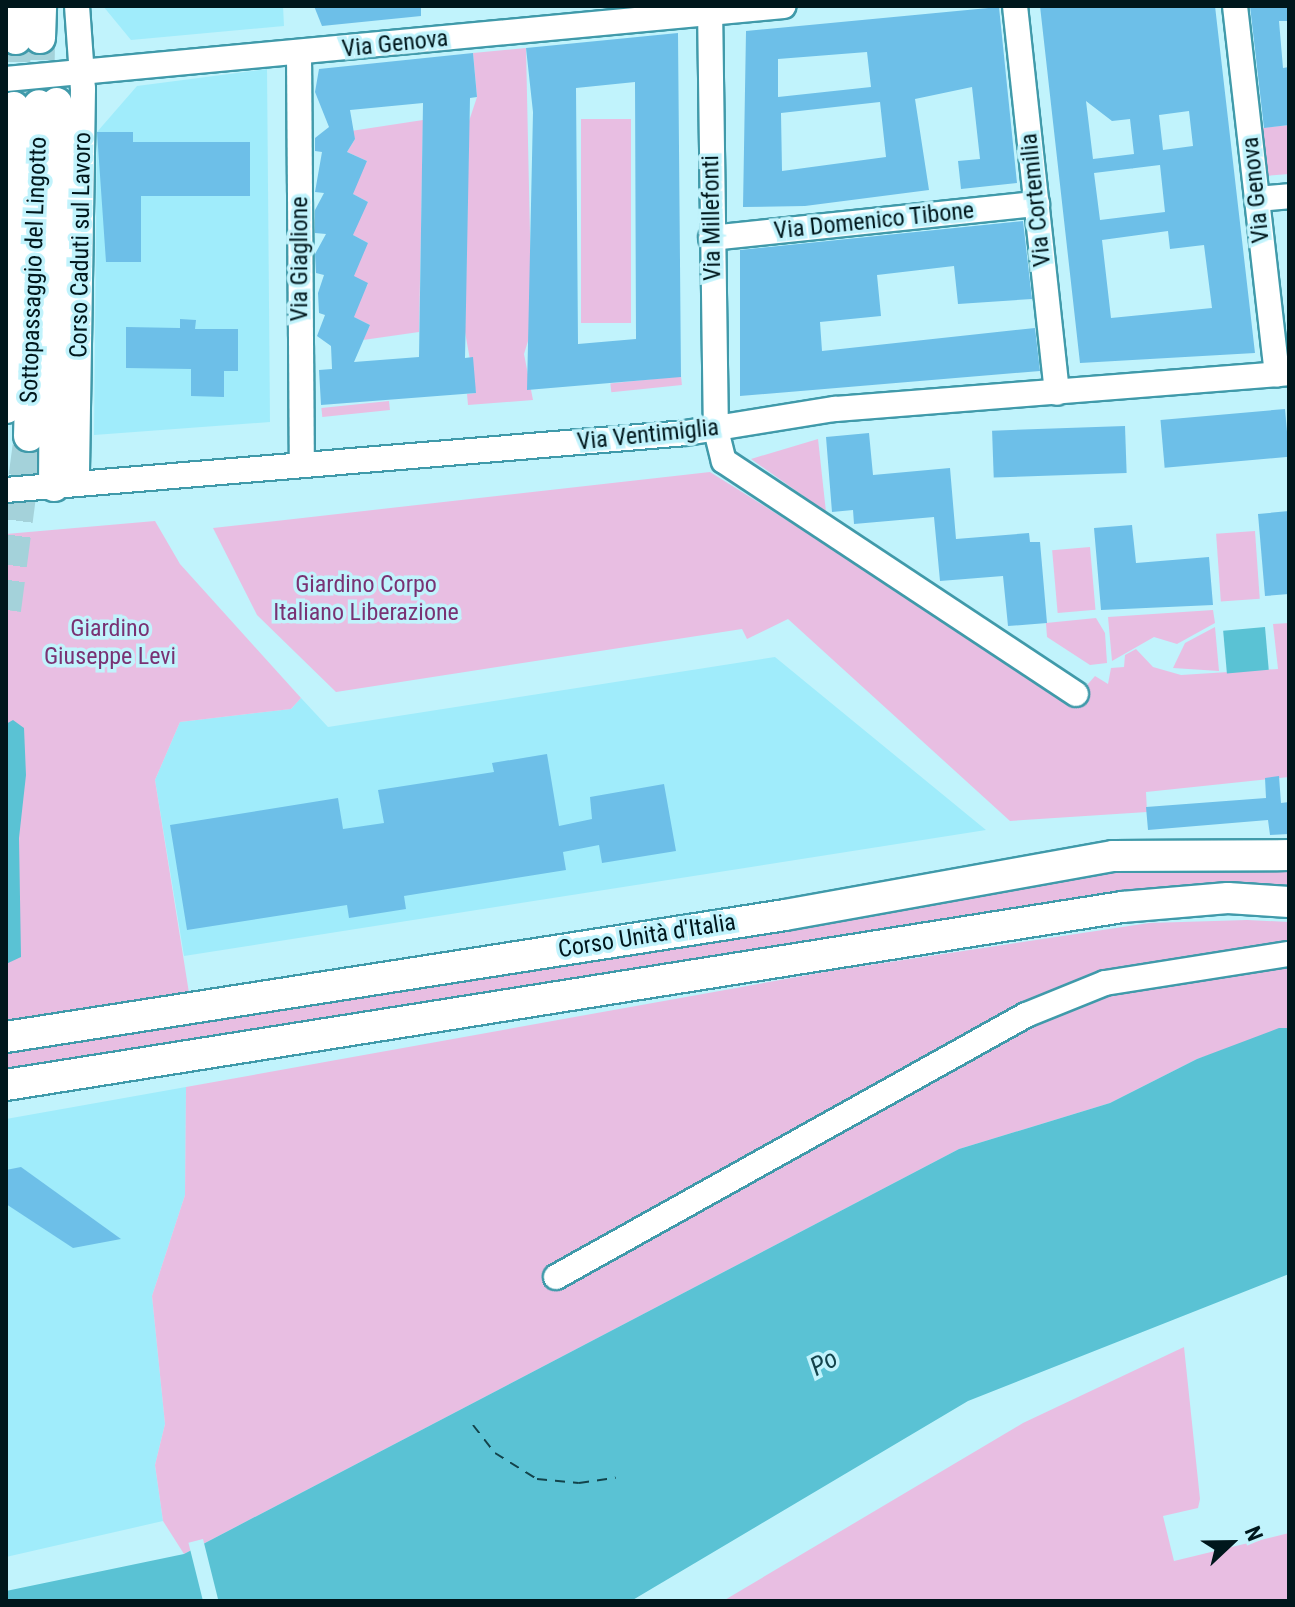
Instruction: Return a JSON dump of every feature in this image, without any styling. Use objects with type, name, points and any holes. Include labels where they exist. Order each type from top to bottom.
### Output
[{"type":"main road","points":[[17,6],[28,38],[41,6]]},
{"type":"main road","points":[[29,98],[65,485]]},
{"type":"main road","name":"Sottopassaggio del Lingotto","points":[[6,408],[29,98]]},
{"type":"main road","name":"Sottopassaggio del Lingotto","points":[[29,98],[29,436]]},
{"type":"main road","name":"Corso Unità d'Italia","points":[[6,1037],[785,915],[1113,856],[1289,855]]},
{"type":"main road","name":"Corso Unità d'Italia","points":[[6,1085],[1122,907],[1228,898],[1289,902]]},
{"type":"street","name":"Corso Caduti sul Lavoro","points":[[65,485],[82,71],[77,6]]},
{"type":"street","name":"Via Genova","points":[[29,98],[82,71],[299,53],[710,10],[784,6]]},
{"type":"street","name":"Via Cortemilia","points":[[1015,6],[1057,393]]},
{"type":"street","name":"Via Genova","points":[[1235,6],[1257,199],[1283,374]]},
{"type":"street","name":"Via Millefonti","points":[[710,10],[716,430],[724,461],[1076,694]]},
{"type":"street","name":"Via Giaglione","points":[[299,53],[302,465]]},
{"type":"street","points":[[1257,199],[1289,196]]},
{"type":"street","name":"Via Domenico Tibone","points":[[711,238],[1037,204]]},
{"type":"street","name":"Via Ventimiglia","points":[[6,490],[716,430],[835,409],[1283,374]]},
{"type":"street","points":[[556,1277],[1026,1015],[1105,983],[1289,954]]},
{"type":"shaded area","points":[[103,6],[283,6],[284,26],[131,40]]},
{"type":"shaded area","points":[[267,69],[270,422],[94,435],[97,132],[137,86]]},
{"type":"shaded area","points":[[775,657],[986,830],[184,956],[155,780],[180,722],[291,709],[301,698],[328,727]]},
{"type":"shaded area","points":[[186,1087],[185,1195],[152,1296],[165,1424],[155,1465],[163,1521],[6,1557],[6,1119]]},
{"type":"green space","points":[[526,48],[532,328],[524,354],[533,400],[468,405],[467,394],[476,393],[465,332],[469,121],[477,97],[473,53]]},
{"type":"green space","points":[[581,119],[631,119],[631,323],[581,323]]},
{"type":"green space","points":[[423,120],[419,332],[363,340],[370,325],[350,315],[368,284],[349,274],[368,243],[349,233],[368,202],[349,192],[367,161],[347,152],[355,139],[351,131]]},
{"type":"green space","points":[[1289,125],[1289,174],[1265,176],[1261,128]]},
{"type":"green space","points":[[681,376],[682,385],[611,392],[610,383]]},
{"type":"green space","points":[[389,401],[390,410],[322,417],[321,408]]},
{"type":"green space","points":[[818,439],[826,512],[751,459]]},
{"type":"green space","name":"Giardino Corpo Italiano Liberazione","points":[[710,472],[1074,700],[1095,676],[1108,684],[1111,668],[1124,667],[1125,655],[1136,649],[1153,667],[1181,675],[1278,669],[1273,624],[1289,623],[1289,777],[1146,792],[1147,812],[1010,821],[788,619],[747,639],[742,629],[336,692],[257,615],[213,528]]},
{"type":"green space","name":"Giardino Giuseppe Levi","points":[[155,521],[180,564],[301,698],[291,709],[180,722],[155,780],[189,993],[6,1022],[6,534]]},
{"type":"green space","points":[[1255,531],[1260,599],[1221,602],[1216,534]]},
{"type":"green space","points":[[1090,547],[1095,610],[1058,613],[1052,550]]},
{"type":"green space","points":[[1213,610],[1215,623],[1177,644],[1154,637],[1112,661],[1108,617]]},
{"type":"green space","points":[[1096,618],[1105,633],[1107,663],[1090,665],[1047,637],[1046,623]]},
{"type":"green space","points":[[1215,627],[1219,671],[1173,668],[1185,643]]},
{"type":"green space","points":[[1140,866],[1289,866],[1289,890],[6,1073],[6,1047]]},
{"type":"green space","points":[[1289,922],[1289,1028],[1197,1059],[1110,1103],[959,1149],[184,1554],[163,1521],[155,1465],[165,1424],[152,1296],[185,1195],[186,1087],[830,971],[1149,923]]},
{"type":"green space","points":[[1184,1347],[1200,1499],[1198,1508],[1163,1516],[1174,1561],[1289,1533],[1289,1601],[723,1601],[1023,1423]]},
{"type":"water","points":[[1265,627],[1269,670],[1227,673],[1223,631]]},
{"type":"water","points":[[13,720],[24,728],[26,775],[19,838],[21,957],[6,964],[6,724]]},
{"type":"water","name":"Po","points":[[1279,1028],[1289,1028],[1289,1274],[968,1401],[631,1601],[6,1601],[6,1591],[184,1554],[959,1149],[1110,1103],[1197,1059]]},
{"type":"pier","points":[[203,1539],[218,1601],[203,1601],[188,1543]]},
{"type":"building","points":[[314,6],[421,6],[421,16],[322,26]]},
{"type":"building","points":[[1040,6],[1215,6],[1255,353],[1080,363]],"holes":[[[1086,101],[1112,121],[1130,119],[1134,154],[1093,159]],[[1189,111],[1193,146],[1163,150],[1159,115]],[[1160,165],[1165,212],[1100,220],[1094,173]],[[1168,231],[1170,249],[1204,245],[1212,308],[1111,318],[1102,240]]]},
{"type":"building","points":[[1250,6],[1289,6],[1289,21],[1279,21],[1283,68],[1289,67],[1289,125],[1264,128]]},
{"type":"building","points":[[999,7],[1017,183],[961,189],[958,161],[980,159],[972,87],[915,99],[929,190],[805,206],[743,207],[746,31]],"holes":[[[867,52],[871,87],[778,97],[778,59]],[[880,102],[886,157],[782,171],[781,113]]]},
{"type":"building","points":[[678,33],[681,377],[527,390],[533,112],[526,48]],"holes":[[[635,82],[636,339],[578,344],[576,88]]]},
{"type":"building","points":[[473,53],[477,97],[470,98],[465,358],[473,357],[476,393],[321,405],[319,370],[332,369],[331,346],[317,336],[325,315],[319,313],[318,293],[324,275],[316,273],[315,254],[326,234],[315,233],[315,210],[324,193],[315,192],[322,152],[315,151],[315,138],[329,127],[315,92],[319,69]],"holes":[[[423,103],[419,357],[354,362],[370,325],[354,317],[368,283],[354,276],[368,243],[353,235],[368,202],[353,194],[367,161],[347,152],[355,139],[350,110]]]},
{"type":"building","points":[[97,132],[133,132],[133,142],[250,142],[250,196],[141,196],[141,262],[106,262]]},
{"type":"building","points":[[1023,221],[1032,299],[958,304],[954,266],[877,275],[881,316],[820,322],[822,351],[1035,328],[1040,371],[740,396],[740,250]]},
{"type":"building","points":[[180,319],[196,320],[195,329],[238,329],[238,371],[224,371],[224,397],[191,396],[191,369],[126,368],[126,327],[180,328]]},
{"type":"building","points":[[1285,409],[1289,457],[1165,468],[1160,420]]},
{"type":"building","points":[[1125,426],[1127,473],[994,478],[992,431]]},
{"type":"building","points":[[869,433],[873,475],[950,468],[956,539],[1029,533],[1030,542],[1040,542],[1047,623],[1008,626],[1003,576],[940,581],[934,517],[854,524],[853,510],[832,512],[826,437]]},
{"type":"building","points":[[1289,511],[1289,594],[1265,596],[1258,514]]},
{"type":"building","points":[[1132,525],[1136,563],[1209,557],[1213,605],[1101,610],[1094,528]]},
{"type":"building","points":[[547,754],[559,826],[592,819],[590,797],[664,784],[676,851],[602,863],[599,845],[563,852],[566,870],[404,896],[406,909],[349,918],[347,905],[187,930],[170,825],[338,798],[343,829],[384,823],[378,790],[494,772],[492,763]]},
{"type":"building","points":[[1279,776],[1281,803],[1289,802],[1289,834],[1270,835],[1268,820],[1148,830],[1146,807],[1266,798],[1265,778]]},
{"type":"building","points":[[21,1167],[121,1239],[73,1248],[6,1204],[6,1170]]},
{"type":"ferry route","points":[[473,1425],[495,1453],[537,1479],[579,1483],[616,1478]]},
{"type":"tunnel","points":[[39,105],[40,38]]},
{"type":"tunnel","points":[[14,107],[16,39]]},
{"type":"tunnel","points":[[6,610],[29,436]]}]
